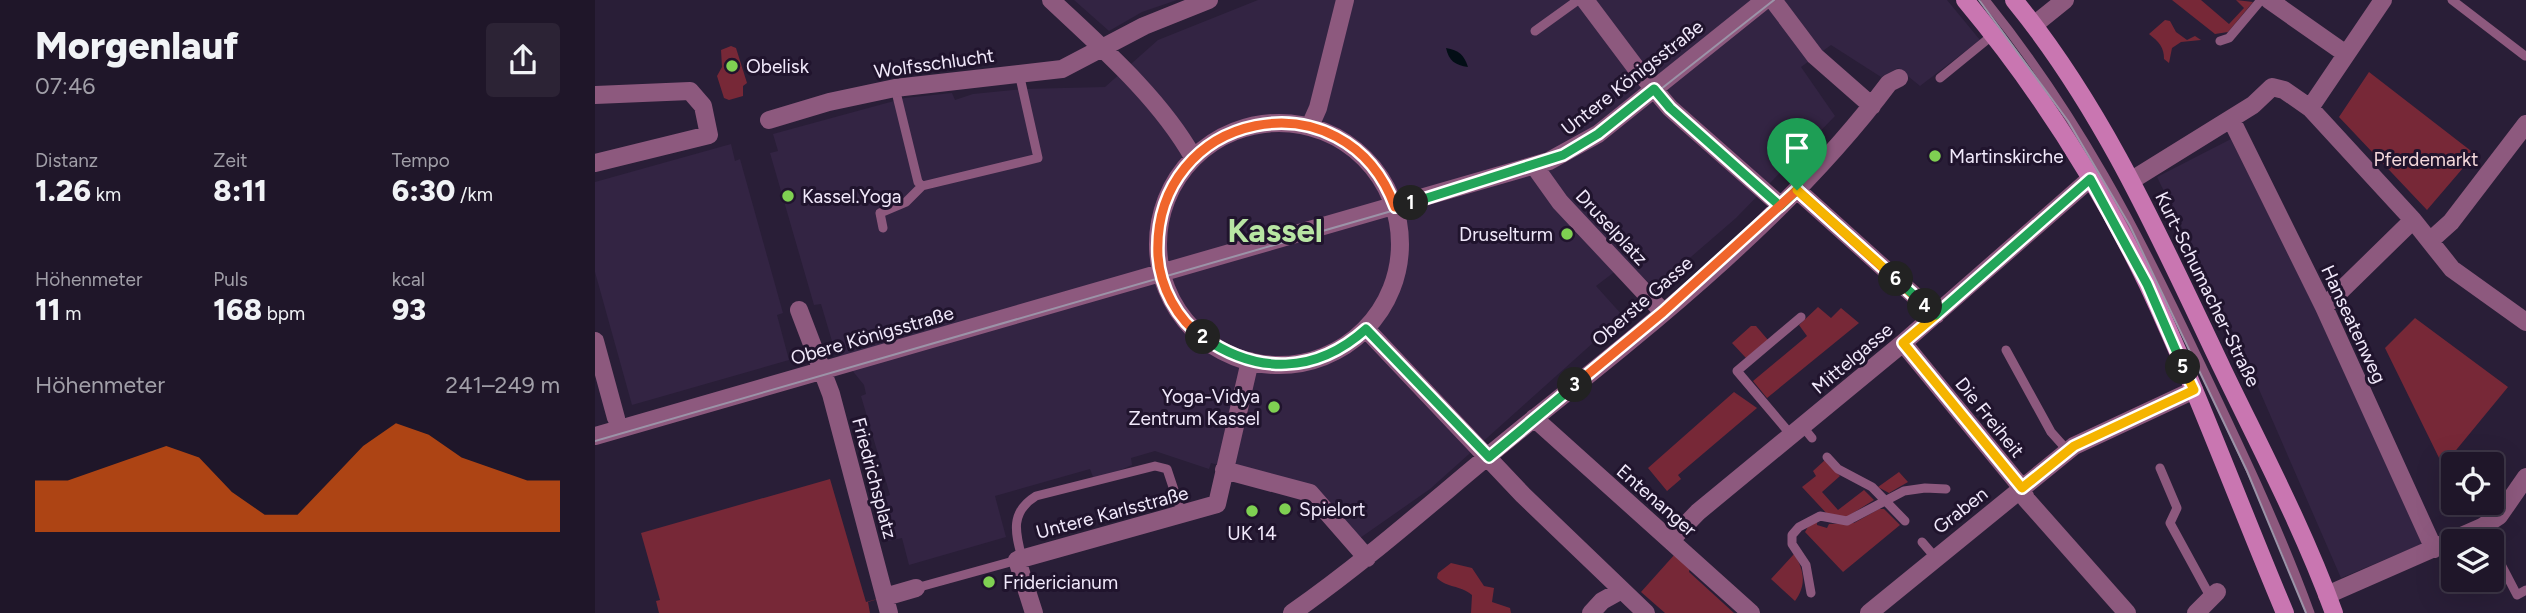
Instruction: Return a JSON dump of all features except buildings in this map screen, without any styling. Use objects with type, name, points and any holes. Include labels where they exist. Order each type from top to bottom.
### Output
[{"type":"main road","points":[[1965,0],[1994,34],[2046,107],[2090,179],[2147,284],[2194,390],[2285,613]]},
{"type":"main road","name":"Kurt-Schumacher-Straße","points":[[2014,0],[2081,95],[2132,180],[2284,494],[2334,613]]},
{"type":"street","points":[[1051,0],[1102,48],[1180,135],[1193,158]]},
{"type":"street","name":"Wolfsschlucht","points":[[769,120],[828,102],[895,88],[1062,69],[1144,26],[1209,0]]},
{"type":"street","points":[[1310,126],[1318,108],[1345,0]]},
{"type":"street","points":[[1585,0],[1670,108],[1780,206]]},
{"type":"street","name":"Untere Königsstraße","points":[[1395,207],[1535,167],[1587,141],[1765,0]]},
{"type":"street","points":[[1773,0],[1815,55],[1872,106]]},
{"type":"street","points":[[2034,25],[2065,0]]},
{"type":"street","points":[[2269,0],[2346,54]]},
{"type":"street","points":[[2310,108],[2383,0]]},
{"type":"street","name":"Oberste Gasse","points":[[1292,613],[1367,558],[1663,312],[1797,190],[1850,135],[1889,83],[1899,78]]},
{"type":"street","points":[[2132,180],[2253,105],[2271,87],[2284,90],[2310,108],[2413,219],[2452,269],[2526,322]]},
{"type":"street","points":[[595,95],[690,91],[703,106],[709,135],[595,163]]},
{"type":"street","name":"Hanseatenweg","points":[[2231,118],[2324,307],[2434,549]]},
{"type":"street","points":[[1272,123],[1310,126],[1341,140],[1368,161],[1382,178],[1395,207],[1401,241],[1397,275],[1383,307],[1366,329],[1339,351],[1316,360],[1266,364],[1223,351],[1198,334],[1168,297],[1161,275],[1158,229],[1171,186],[1193,158],[1212,141],[1235,130],[1272,123]]},
{"type":"street","points":[[2431,240],[2451,222],[2526,124]]},
{"type":"street","name":"Druselplatz","points":[[1535,167],[1559,202],[1663,312]]},
{"type":"street","name":"Mittelgasse","points":[[1671,540],[1698,512],[1802,433],[2090,179]]},
{"type":"street","points":[[1797,190],[1936,315]]},
{"type":"street","name":"Obere Königsstraße","points":[[595,436],[1395,207]]},
{"type":"street","points":[[2324,307],[2413,219]]},
{"type":"street","name":"Friedrichsplatz","points":[[799,310],[831,394],[887,605],[916,588]]},
{"type":"street","points":[[1366,329],[1620,591],[1646,613]]},
{"type":"street","points":[[595,341],[617,418]]},
{"type":"street","name":"Die Freiheit","points":[[1903,343],[2022,488],[2026,499],[2127,613]]},
{"type":"street","name":"Untere Karlsstraße","points":[[1019,559],[1217,505],[1250,361]]},
{"type":"street","name":"Graben","points":[[1869,613],[2067,451],[2194,390]]},
{"type":"street","name":"Entenanger","points":[[1534,418],[1752,613]]},
{"type":"street","points":[[1224,470],[1310,493],[1367,558]]},
{"type":"street","points":[[2489,529],[2526,477]]},
{"type":"street","points":[[2327,595],[2441,547]]},
{"type":"street","points":[[1019,559],[1034,613]]},
{"type":"street","points":[[1591,613],[1601,601],[1620,591]]},
{"type":"street","points":[[2196,613],[2214,595]]},
{"type":"lane","points":[[1535,31],[1578,0]]},
{"type":"lane","points":[[1975,0],[1992,9]]},
{"type":"lane","points":[[1985,0],[2055,94],[2132,222],[2269,509],[2310,613]]},
{"type":"lane","points":[[2220,41],[2229,38],[2261,0]]},
{"type":"lane","points":[[2452,0],[2525,56]]},
{"type":"lane","points":[[1940,78],[1994,34]]},
{"type":"lane","points":[[883,228],[880,213],[906,202],[922,186],[1038,159],[1019,73]]},
{"type":"lane","points":[[895,88],[918,182],[922,186]]},
{"type":"lane","points":[[1801,317],[1737,371],[1802,433]]},
{"type":"lane","points":[[2006,350],[2051,432],[2067,451]]},
{"type":"lane","points":[[1827,457],[1838,469],[1872,487],[1905,521]]},
{"type":"lane","points":[[1019,559],[1014,525],[1024,503],[1036,496],[1155,466],[1167,469],[1182,514]]},
{"type":"lane","points":[[2160,468],[2177,508],[2170,523],[2214,595]]},
{"type":"lane","points":[[1811,593],[1805,565],[1792,544],[1792,536],[1808,520],[1820,516],[1847,521],[1884,499],[1925,488],[1947,489]]},
{"type":"lane","points":[[1922,542],[1935,557]]},
{"type":"lane","name":"Untere Karlsstraße","points":[[916,588],[1019,559]]},
{"type":"lane","points":[[2504,570],[2517,595],[2526,590]]},
{"type":"shaded area","points":[[1074,0],[1177,0],[1142,12],[1109,31]]},
{"type":"shaded area","points":[[1258,0],[1947,0],[1980,40],[1920,86],[1898,68],[1881,77],[1831,45],[1801,67],[1835,116],[1736,218],[1655,288],[1626,263],[1596,286],[1623,316],[1430,489],[1360,538],[1319,492],[1211,463],[1209,469],[1155,451],[1131,458],[1132,465],[1107,476],[1093,477],[1090,469],[995,496],[1006,537],[909,565],[902,538],[888,541],[876,500],[890,495],[861,396],[866,394],[864,385],[834,348],[821,304],[814,305],[770,153],[778,151],[773,134],[905,98],[952,93],[955,100],[973,94],[1023,89],[1105,87],[1158,40]]},
{"type":"shaded area","points":[[1446,48],[1460,54],[1468,67],[1453,62]]},
{"type":"shaded area","points":[[2231,139],[2315,308],[2422,544],[2341,578],[2241,348],[2157,177]]},
{"type":"shaded area","points":[[731,144],[735,161],[740,159],[783,313],[777,315],[789,360],[632,405],[595,272],[595,182]]},
{"type":"green space","points":[[2172,0],[2201,0],[2229,24],[2244,8],[2236,0],[2253,2],[2228,32],[2215,34]]},
{"type":"green space","points":[[2165,20],[2170,21],[2176,32],[2187,40],[2195,36],[2201,40],[2181,42],[2172,48],[2169,63],[2164,59],[2160,45],[2149,34]]},
{"type":"green space","points":[[731,46],[736,48],[747,83],[743,86],[743,96],[729,100],[724,98],[717,76],[722,67],[721,50]]},
{"type":"green space","name":"Pferdemarkt","points":[[2369,72],[2475,154],[2427,210],[2339,117]]},
{"type":"green space","points":[[1818,307],[1831,318],[1841,308],[1859,323],[1767,398],[1753,381],[1807,336],[1799,325]]},
{"type":"green space","points":[[2415,318],[2508,387],[2455,452],[2441,452],[2441,462],[2385,348]]},
{"type":"green space","points":[[1751,326],[1756,326],[1768,340],[1746,358],[1732,343]]},
{"type":"green space","points":[[1734,392],[1757,408],[1678,475],[1681,479],[1667,491],[1648,468]]},
{"type":"green space","points":[[1825,460],[1840,476],[1822,492],[1838,510],[1864,490],[1874,500],[1845,518],[1829,516],[1802,487],[1816,476],[1813,471]]},
{"type":"green space","points":[[1899,472],[1908,482],[1889,493],[1878,487]]},
{"type":"green space","points":[[830,479],[866,602],[885,597],[868,602],[870,613],[659,613],[656,601],[660,600],[641,533]]},
{"type":"green space","points":[[1879,509],[1884,509],[1900,525],[1843,572],[1805,532],[1809,525],[1817,522],[1817,525],[1827,528],[1829,524],[1854,523]]},
{"type":"green space","points":[[1675,554],[1690,567],[1689,572],[1734,613],[1665,613],[1641,592]]},
{"type":"green space","points":[[1794,554],[1803,577],[1795,601],[1771,579]]},
{"type":"green space","points":[[1451,563],[1472,568],[1484,586],[1494,588],[1492,602],[1510,608],[1511,613],[1471,613],[1472,595],[1437,578],[1438,573]]},
{"type":"tram line","points":[[595,441],[1551,165],[1600,137],[1774,0]]},
{"type":"tram line","points":[[1979,0],[2068,121],[2130,226],[2247,471],[2306,613]]},
{"type":"place","name":"Obelisk","points":[[732,66]]},
{"type":"place","name":"Martinskirche","points":[[1935,156]]},
{"type":"place","name":"Kassel.Yoga","points":[[788,196]]},
{"type":"place","name":"Druselturm","points":[[1567,234]]},
{"type":"place","name":"Yoga-Vidya Zentrum Kassel","points":[[1274,407]]},
{"type":"place","name":"Spielort","points":[[1285,509]]},
{"type":"place","name":"UK 14","points":[[1252,511]]},
{"type":"place","name":"Fridericianum","points":[[989,582]]},
{"type":"district","name":"Kassel","points":[[1275,230]]},
{"type":"route","points":[[1797,190],[1780,206],[1670,108],[1654,89],[1598,134],[1563,155],[1535,167],[1395,207],[1382,178],[1351,146],[1310,126],[1285,122],[1259,124],[1235,130],[1212,141],[1193,158],[1171,186],[1158,229],[1159,271],[1168,297],[1198,334],[1223,351],[1245,360],[1266,364],[1316,360],[1339,351],[1366,329],[1489,457],[1663,312],[1780,206],[1797,190],[1889,273],[1936,315],[1903,343],[2022,488],[2074,446],[2194,390],[2147,284],[2090,179],[1936,315],[1797,190]]}]
